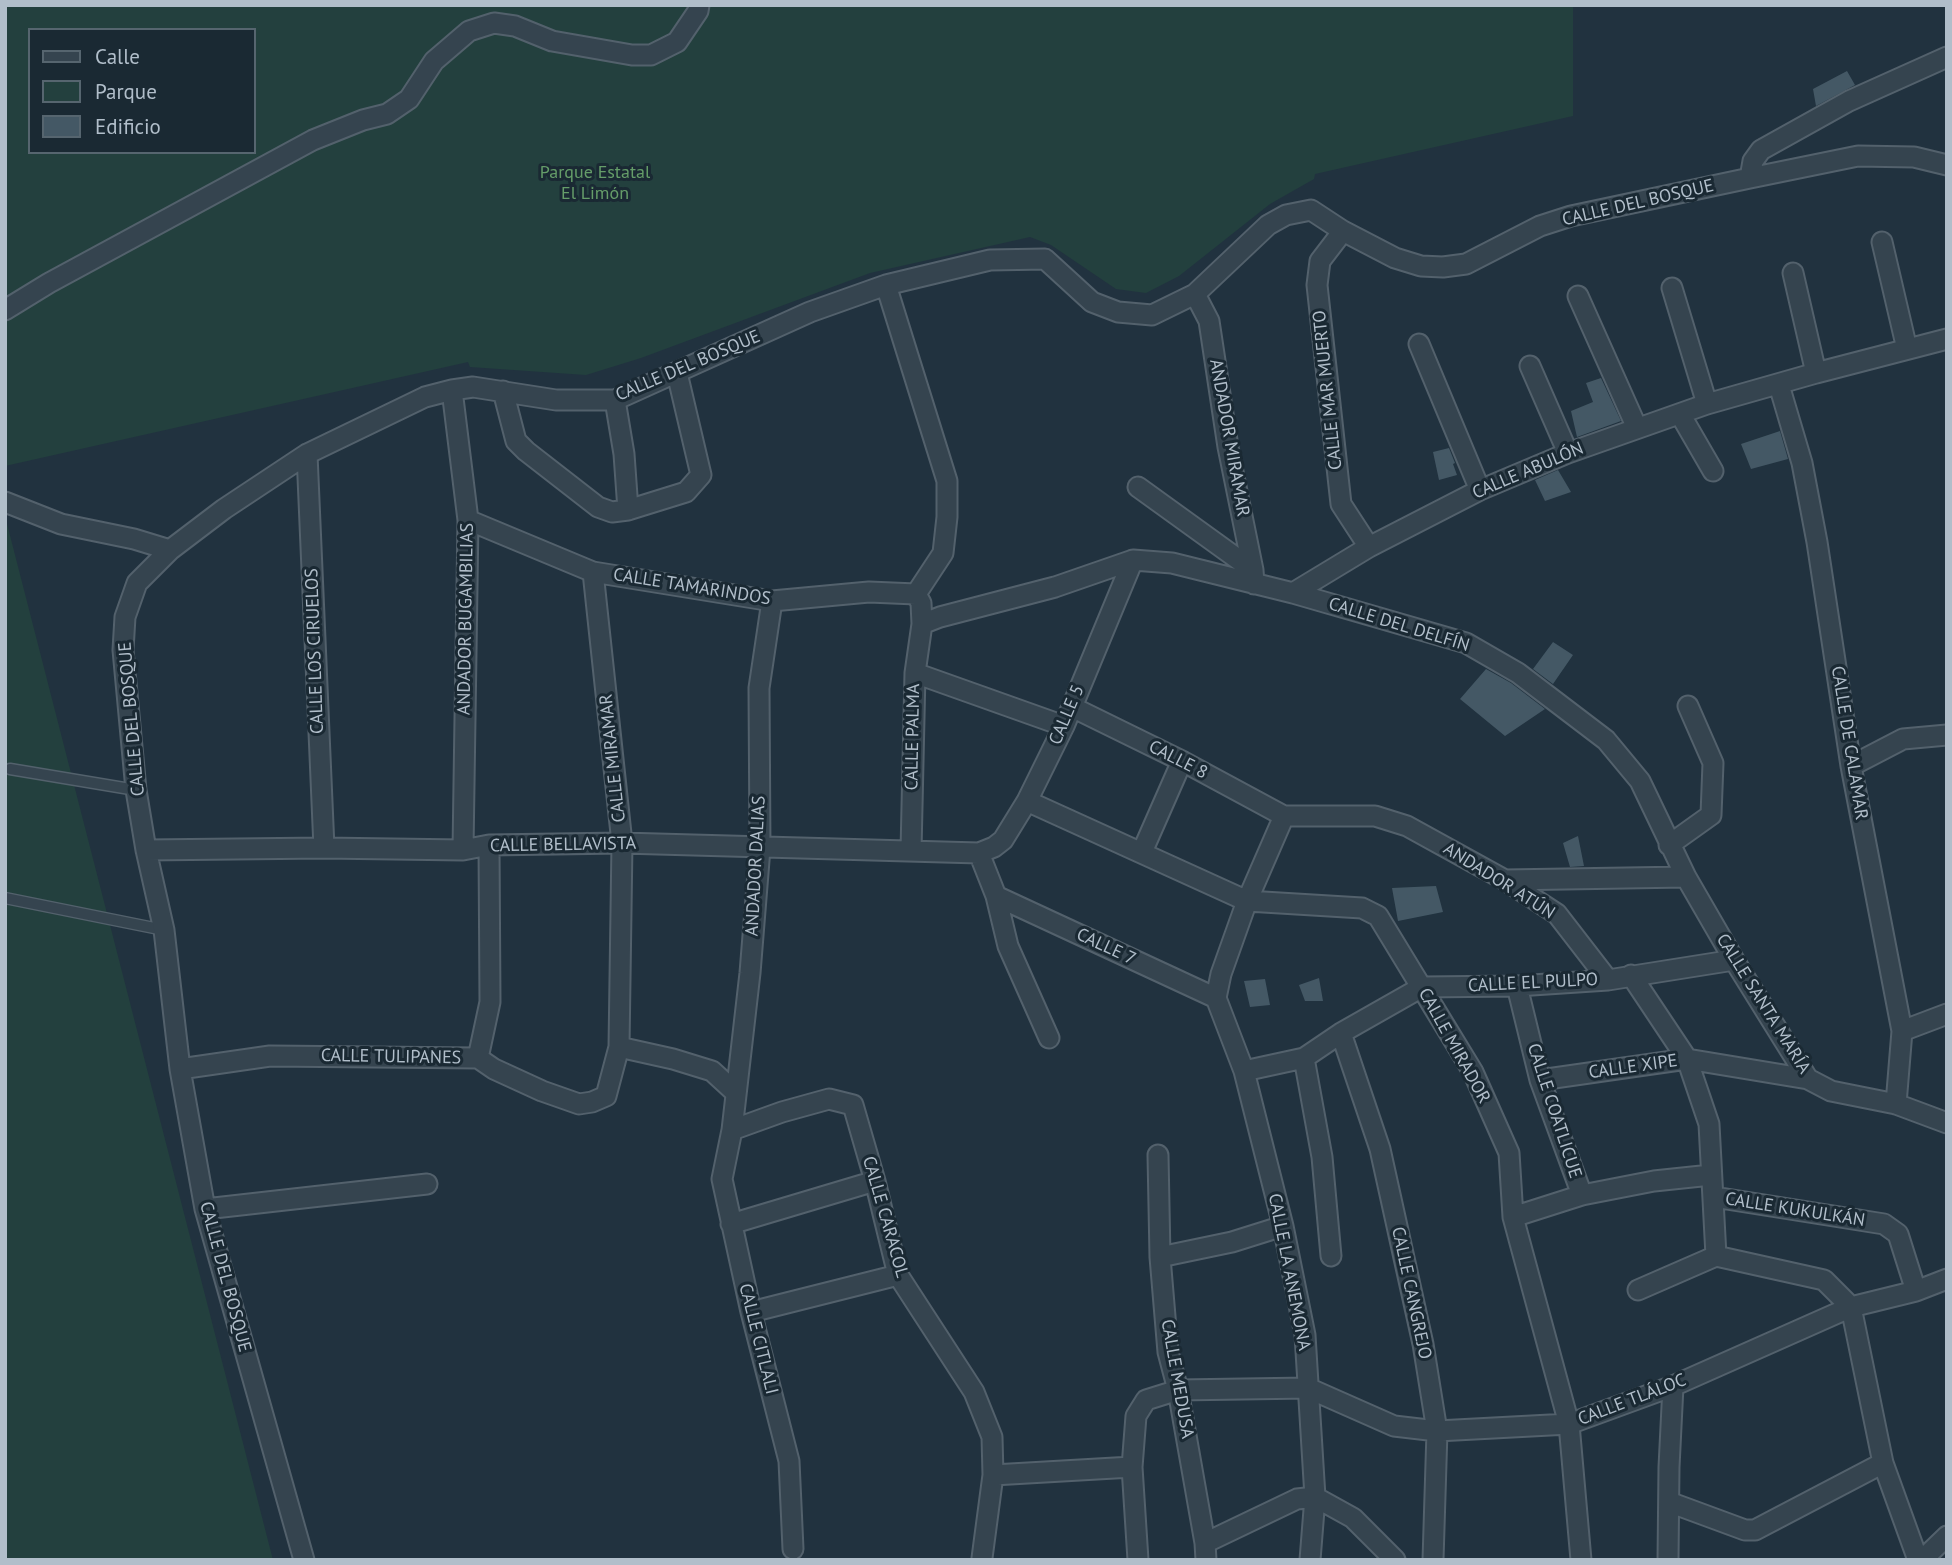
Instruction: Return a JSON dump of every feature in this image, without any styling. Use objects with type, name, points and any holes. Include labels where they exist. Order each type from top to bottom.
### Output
[{"type":"street","points":[[5,310],[49,283],[313,140],[363,120],[387,114],[409,99],[434,61],[469,31],[494,23],[515,26],[552,41],[632,55],[651,55],[677,42],[698,11],[699,5]]},
{"type":"street","points":[[1750,178],[1752,161],[1761,150],[1849,101],[1947,57]]},
{"type":"street","name":"CALLE DEL BOSQUE","points":[[304,1560],[205,1209],[180,1069],[163,930],[136,790],[123,650],[125,617],[137,583],[170,550],[224,509],[307,454],[425,397],[473,387],[556,400],[615,400],[810,312],[886,285],[990,260],[1045,259],[1093,302],[1118,312],[1152,315],[1195,294],[1268,225],[1286,215],[1311,210],[1343,231],[1395,258],[1421,266],[1443,267],[1466,264],[1540,226],[1571,216],[1857,156],[1914,157],[1947,165]]},
{"type":"street","name":"CALLE MAR MUERTO","points":[[1343,231],[1320,261],[1317,285],[1340,504],[1369,547]]},
{"type":"street","points":[[1882,242],[1907,349]]},
{"type":"street","points":[[1793,273],[1816,373]]},
{"type":"street","points":[[886,285],[947,481],[943,553],[919,599]]},
{"type":"street","points":[[1672,288],[1706,404]]},
{"type":"street","name":"ANDADOR MIRAMAR","points":[[1195,294],[1209,321],[1228,447],[1254,577]]},
{"type":"street","points":[[1578,296],[1637,428]]},
{"type":"street","name":"CALLE ABULÓN","points":[[1293,593],[1369,547],[1480,490],[1568,453],[1706,404],[1947,339]]},
{"type":"street","points":[[1419,344],[1480,490]]},
{"type":"street","points":[[1530,366],[1568,453]]},
{"type":"street","points":[[503,391],[516,441],[598,507],[612,512],[628,510],[685,492],[701,475],[677,373]]},
{"type":"street","name":"CALLE DE CALAMAR","points":[[1779,385],[1802,463],[1815,528],[1851,766],[1902,1031],[1896,1104]]},
{"type":"street","name":"ANDADOR BUGAMBILIAS","points":[[452,390],[468,520],[463,850]]},
{"type":"street","points":[[615,400],[624,454],[628,510]]},
{"type":"street","points":[[1680,414],[1713,471]]},
{"type":"street","name":"CALLE LOS CIRUELOS","points":[[307,454],[324,848]]},
{"type":"street","points":[[1138,487],[1254,577]]},
{"type":"street","points":[[5,502],[61,524],[134,539],[170,550]]},
{"type":"street","name":"CALLE TAMARINDOS","points":[[468,520],[593,572],[772,601],[869,592],[919,599]]},
{"type":"street","points":[[922,624],[1055,587],[1133,560]]},
{"type":"street","name":"CALLE DEL DELFÍN","points":[[1133,560],[1254,577],[1293,593],[1466,643],[1518,673],[1606,740],[1640,781],[1686,877]]},
{"type":"street","name":"CALLE 5","points":[[979,853],[1003,840],[1027,801],[1065,726],[1133,560]]},
{"type":"street","name":"CALLE MIRAMAR","points":[[592,1102],[606,1096],[619,1047],[622,843],[593,572]]},
{"type":"street","name":"CALLE PALMA","points":[[911,851],[915,673],[922,624],[919,599]]},
{"type":"street","name":"ANDADOR DALIAS","points":[[732,1130],[750,973],[760,848],[759,688],[772,601]]},
{"type":"street","points":[[915,673],[1065,726]]},
{"type":"street","points":[[1669,845],[1711,815],[1713,763],[1688,706]]},
{"type":"street","name":"CALLE 8","points":[[1072,707],[1182,761],[1284,816]]},
{"type":"street","points":[[1851,766],[1903,739],[1947,735]]},
{"type":"street","points":[[1142,852],[1182,761]]},
{"type":"street","points":[[1027,801],[1247,901]]},
{"type":"street","points":[[1216,998],[1221,974],[1247,901],[1284,816]]},
{"type":"street","name":"ANDADOR ATÚN","points":[[1284,816],[1375,816],[1407,826],[1504,880],[1557,914],[1608,979]]},
{"type":"street","name":"CALLE BELLAVISTA","points":[[146,850],[463,850],[489,845],[622,843],[979,853]]},
{"type":"street","points":[[478,1058],[490,1002],[489,845]]},
{"type":"street","points":[[979,853],[996,896],[1007,946],[1049,1038]]},
{"type":"street","points":[[1504,880],[1686,877]]},
{"type":"street","name":"CALLE SANTA MARÍA","points":[[1686,877],[1808,1079],[1831,1091],[1896,1104],[1947,1123]]},
{"type":"street","name":"CALLE 7","points":[[996,896],[1216,998]]},
{"type":"street","name":"CALLE MIRADOR","points":[[1247,901],[1362,908],[1378,916],[1473,1072],[1509,1153],[1513,1217],[1569,1424],[1581,1560]]},
{"type":"street","name":"CALLE EL PULPO","points":[[1244,1071],[1304,1058],[1422,987],[1517,986],[1608,979],[1734,960]]},
{"type":"street","points":[[1631,975],[1687,1059],[1709,1124],[1716,1256]]},
{"type":"street","name":"CALLE COATLICUE","points":[[1517,986],[1540,1080],[1582,1195]]},
{"type":"street","name":"CALLE LA ANEMONA","points":[[1216,998],[1244,1071],[1283,1226],[1305,1335],[1315,1497],[1310,1560]]},
{"type":"street","points":[[1902,1031],[1947,1014]]},
{"type":"street","name":"CALLE CANGREJO","points":[[1342,1033],[1380,1149],[1423,1344],[1437,1432],[1433,1560]]},
{"type":"street","points":[[619,1047],[712,1071],[736,1093]]},
{"type":"street","name":"CALLE TULIPANES","points":[[180,1069],[270,1056],[478,1058],[494,1069],[542,1091],[579,1104],[592,1102]]},
{"type":"street","points":[[1304,1058],[1322,1157],[1331,1255]]},
{"type":"street","name":"CALLE XIPE","points":[[1540,1080],[1687,1059],[1808,1079]]},
{"type":"street","name":"CALLE CARACOL","points":[[732,1130],[782,1111],[829,1099],[853,1105],[898,1275],[974,1392],[992,1437],[993,1475],[982,1558]]},
{"type":"street","name":"CALLE CITLALI","points":[[732,1130],[722,1179],[730,1224],[789,1461],[793,1549]]},
{"type":"street","name":"CALLE MEDUSA","points":[[1158,1155],[1160,1257],[1168,1352],[1178,1390],[1205,1551]]},
{"type":"street","name":"CALLE KUKULKÁN","points":[[1513,1217],[1582,1195],[1654,1181],[1711,1175]]},
{"type":"street","points":[[730,1224],[875,1181]]},
{"type":"street","points":[[205,1209],[427,1184]]},
{"type":"street","name":"CALLE KUKULKÁN","points":[[1714,1197],[1884,1224],[1898,1234],[1916,1291]]},
{"type":"street","points":[[1160,1257],[1232,1242],[1283,1226]]},
{"type":"street","points":[[1638,1290],[1716,1256],[1824,1280],[1851,1307],[1883,1463],[1920,1560],[1947,1536]]},
{"type":"street","points":[[751,1312],[898,1275]]},
{"type":"street","name":"CALLE TLÁLOC","points":[[1308,1388],[1394,1426],[1437,1432],[1569,1424],[1673,1386],[1851,1307],[1916,1291],[1947,1279]]},
{"type":"street","points":[[1668,1560],[1673,1386]]},
{"type":"street","points":[[1139,1560],[1132,1467],[1136,1416],[1146,1400],[1178,1390],[1308,1388]]},
{"type":"street","points":[[1670,1502],[1745,1531],[1755,1530],[1883,1463]]},
{"type":"street","points":[[993,1475],[1132,1467]]},
{"type":"street","points":[[1205,1551],[1297,1499],[1315,1497],[1353,1518],[1395,1560]]},
{"type":"lane","points":[[10,769],[136,790]]},
{"type":"lane","points":[[5,898],[163,930]]},
{"type":"green space","name":"Parque Estatal El Limón","points":[[5,5],[1573,5],[1573,116],[1315,174],[1314,179],[1270,204],[1179,276],[1146,293],[1116,289],[1051,245],[1030,237],[870,273],[641,358],[586,375],[470,367],[468,362],[5,466]]},
{"type":"green space","points":[[5,516],[273,1560],[5,1560]]},
{"type":"building","points":[[1847,71],[1855,85],[1816,106],[1813,89]]},
{"type":"building","points":[[1601,378],[1621,421],[1577,437],[1571,411],[1593,402],[1586,383]]},
{"type":"building","points":[[1780,431],[1788,459],[1751,469],[1741,444]]},
{"type":"building","points":[[1449,448],[1457,475],[1439,480],[1433,452]]},
{"type":"building","points":[[1558,470],[1571,492],[1545,501],[1535,480]]},
{"type":"building","points":[[1553,642],[1573,655],[1553,684],[1533,669]]},
{"type":"building","points":[[1486,669],[1511,683],[1545,709],[1505,736],[1460,699]]},
{"type":"building","points":[[1578,836],[1584,866],[1570,867],[1563,843]]},
{"type":"building","points":[[1436,886],[1443,912],[1398,921],[1392,888]]},
{"type":"building","points":[[1319,978],[1323,1001],[1305,1001],[1299,985]]},
{"type":"building","points":[[1265,979],[1270,1005],[1250,1007],[1244,981]]}]
